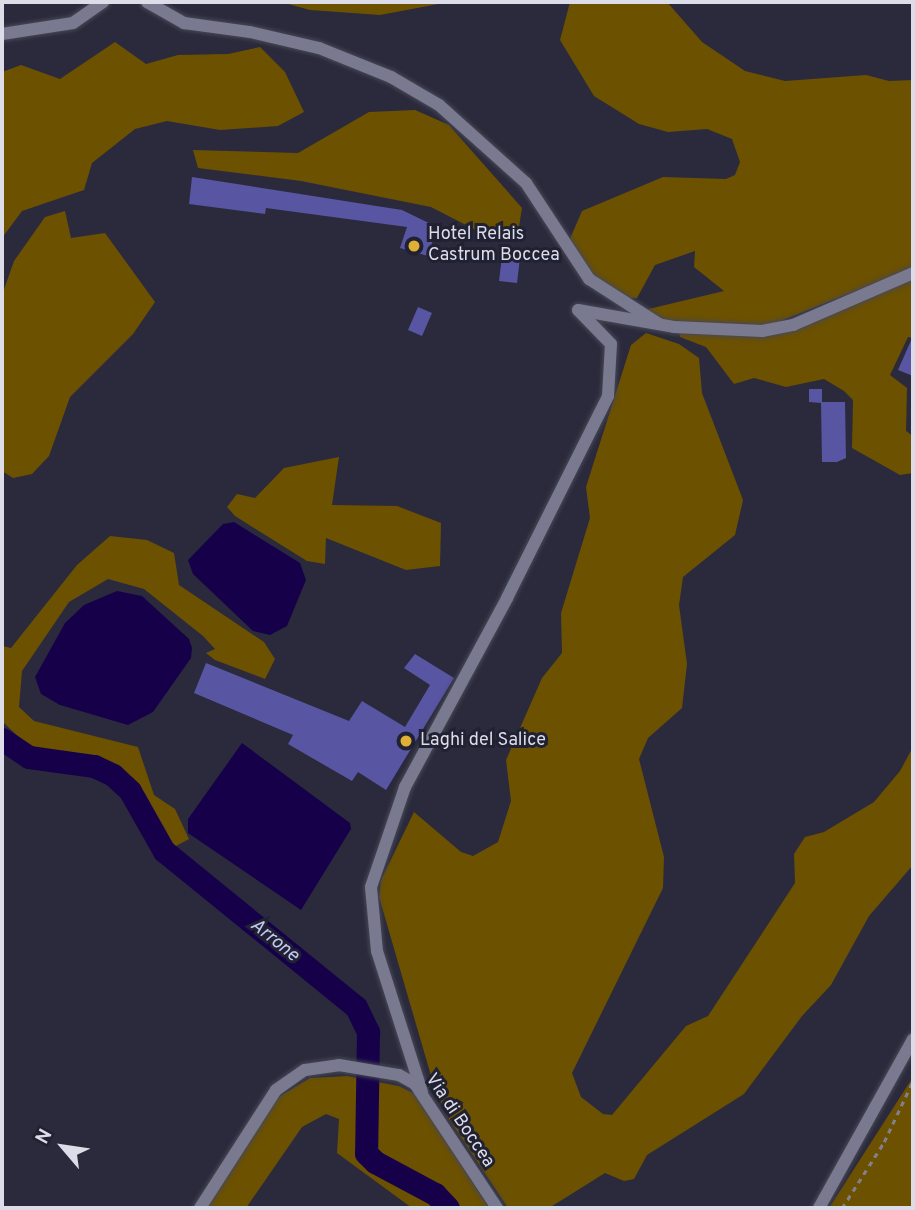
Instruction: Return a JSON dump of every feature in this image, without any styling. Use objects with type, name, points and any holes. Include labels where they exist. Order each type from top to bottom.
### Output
[{"type":"street","points":[[2,34],[73,23],[103,2]]},
{"type":"street","points":[[146,2],[184,23],[250,32],[319,48],[391,77],[439,105],[526,183],[589,279],[659,324]]},
{"type":"street","points":[[422,1092],[377,951],[371,887],[405,787],[507,598],[608,396],[611,344],[578,310],[659,324],[728,331],[780,328],[913,273]]},
{"type":"street","points":[[819,1208],[913,1039]]},
{"type":"street","name":"Via di Boccea","points":[[200,1208],[276,1090],[305,1070],[339,1065],[400,1075],[422,1092],[497,1208]]},
{"type":"path","points":[[842,1208],[884,1142],[913,1081]]},
{"type":"shaded area","points":[[281,2],[449,2],[380,15],[310,10]]},
{"type":"shaded area","points":[[570,2],[667,2],[702,42],[745,71],[785,81],[866,75],[889,81],[913,80],[913,268],[765,327],[681,324],[636,312],[724,291],[694,267],[695,251],[655,265],[637,298],[616,298],[579,264],[569,241],[582,211],[663,177],[726,179],[735,175],[740,162],[732,139],[707,129],[668,132],[639,124],[594,96],[560,40]]},
{"type":"shaded area","points":[[115,42],[146,64],[178,55],[228,54],[260,47],[285,72],[304,112],[278,126],[220,130],[167,121],[135,129],[92,163],[84,190],[22,211],[2,238],[2,72],[21,65],[60,79]]},
{"type":"shaded area","points":[[415,110],[449,125],[522,208],[517,239],[491,238],[431,207],[301,181],[198,168],[193,150],[298,153],[369,112]]},
{"type":"shaded area","points":[[65,211],[71,238],[105,233],[155,302],[133,334],[70,397],[49,456],[32,474],[13,478],[2,471],[2,295],[14,261],[45,217]]},
{"type":"shaded area","points":[[913,277],[913,338],[908,337],[890,375],[907,388],[906,431],[913,436],[913,473],[900,475],[852,448],[853,400],[824,379],[786,387],[754,378],[734,384],[706,347],[680,337],[679,331],[759,333]]},
{"type":"shaded area","points":[[646,333],[679,344],[699,358],[702,393],[743,500],[735,535],[683,577],[679,605],[687,664],[682,708],[648,738],[639,759],[664,857],[663,888],[572,1073],[581,1097],[603,1114],[612,1115],[686,1026],[708,1016],[795,883],[794,854],[805,837],[824,832],[874,802],[900,771],[913,747],[913,865],[869,916],[831,985],[802,1016],[744,1094],[647,1155],[634,1179],[624,1181],[605,1173],[549,1208],[508,1208],[447,1116],[434,1086],[379,897],[381,880],[414,812],[461,852],[473,856],[498,842],[511,801],[506,760],[542,678],[562,653],[561,613],[590,518],[586,487],[631,345]]},
{"type":"shaded area","points":[[339,457],[332,505],[397,506],[441,523],[440,566],[406,570],[326,538],[325,564],[307,561],[235,516],[227,507],[237,494],[255,498],[284,468]]},
{"type":"shaded area","points":[[234,522],[300,563],[306,580],[287,626],[270,635],[253,631],[193,574],[188,560],[223,524]]},
{"type":"shaded area","points":[[110,536],[147,540],[174,553],[179,585],[264,642],[275,659],[265,679],[215,660],[206,653],[215,649],[203,636],[144,589],[108,579],[69,602],[22,671],[19,707],[34,721],[138,747],[154,795],[175,809],[189,839],[174,847],[157,832],[136,793],[111,765],[35,753],[2,721],[2,646],[11,648],[77,565]]},
{"type":"shaded area","points":[[117,591],[142,596],[189,639],[192,648],[191,658],[153,712],[128,725],[60,705],[41,694],[35,677],[65,623],[84,605]]},
{"type":"shaded area","points":[[242,743],[350,823],[351,829],[301,910],[188,833],[188,819]]},
{"type":"shaded area","points":[[347,1076],[399,1086],[415,1094],[489,1208],[412,1208],[337,1153],[339,1119],[326,1114],[302,1127],[246,1208],[207,1208],[277,1098],[310,1078]]},
{"type":"shaded area","points":[[913,1077],[913,1208],[829,1208]]},
{"type":"building","points":[[192,177],[402,210],[437,227],[428,256],[400,248],[407,227],[266,208],[265,214],[189,204]]},
{"type":"building","points":[[502,256],[520,258],[517,283],[499,281]]},
{"type":"building","points":[[418,307],[432,313],[422,336],[408,330]]},
{"type":"building","points":[[913,336],[913,376],[898,370]]},
{"type":"building","points":[[809,389],[822,389],[822,402],[845,402],[846,458],[837,462],[822,462],[821,403],[809,402]]},
{"type":"building","points":[[415,654],[454,678],[386,790],[358,772],[352,781],[288,744],[293,735],[194,693],[206,663],[349,721],[362,701],[405,727],[430,685],[404,668]]},
{"type":"waterway","name":"Arrone","points":[[2,739],[29,757],[94,766],[113,775],[130,791],[164,851],[356,1007],[368,1032],[366,1153],[375,1162],[435,1194],[448,1208]]},
{"type":"place","name":"Hotel Relais Castrum Boccea","points":[[414,246]]},
{"type":"place","name":"Laghi del Salice","points":[[406,741]]}]
